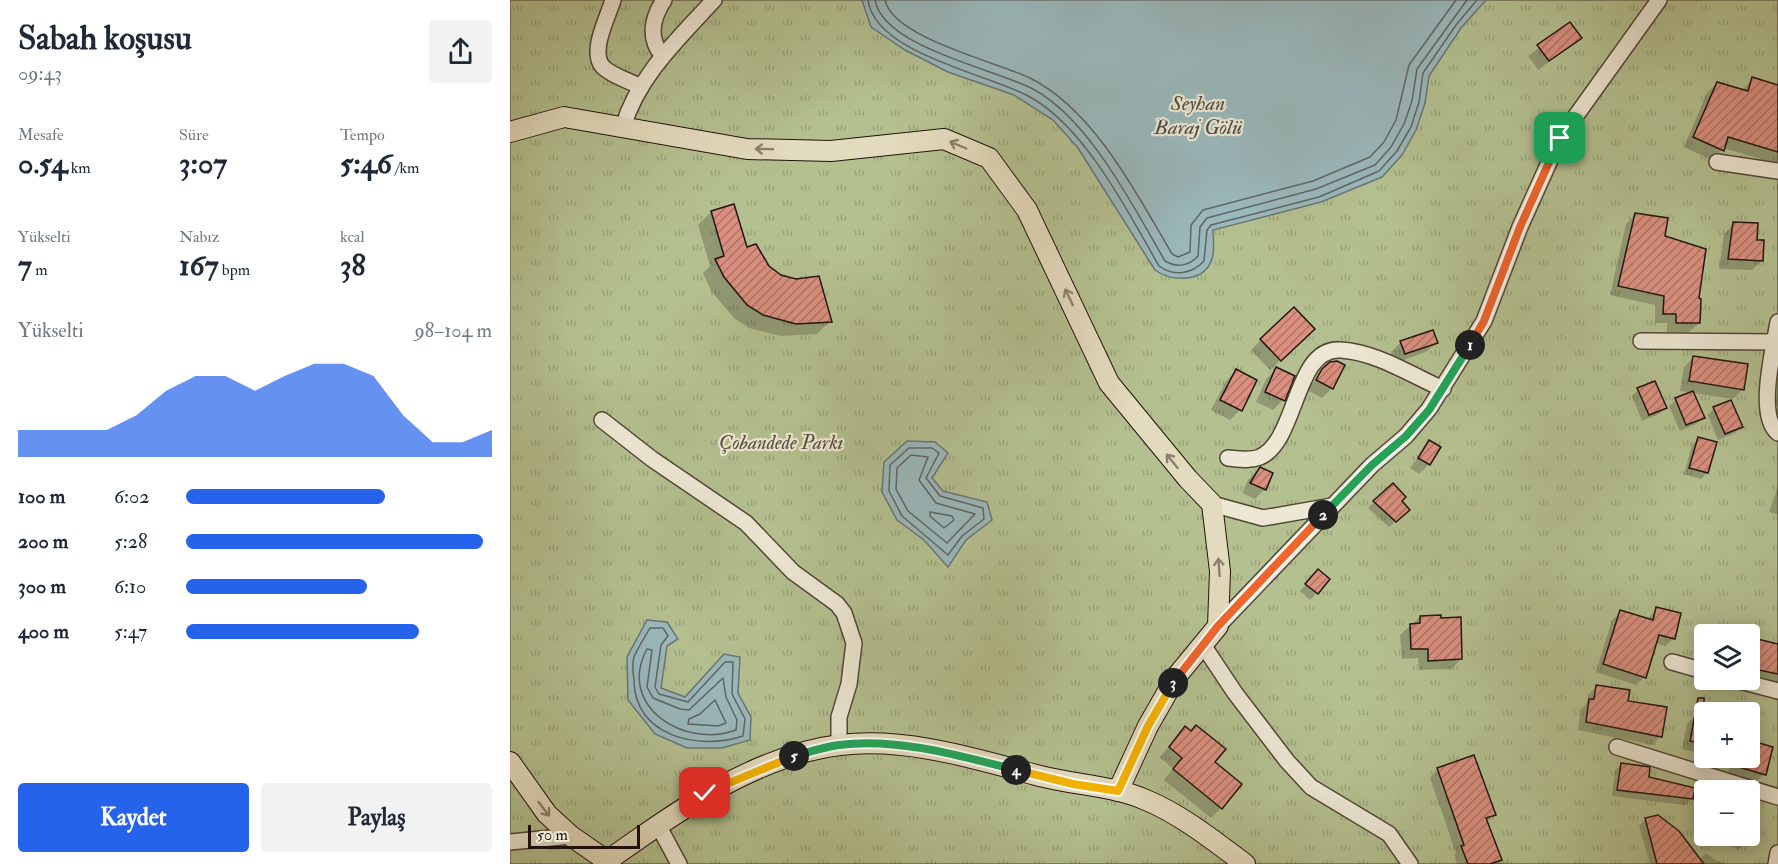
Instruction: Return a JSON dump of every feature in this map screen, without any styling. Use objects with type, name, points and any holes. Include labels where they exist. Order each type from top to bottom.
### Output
[{"type":"main road","points":[[510,132],[564,117],[747,149],[831,151],[944,139],[989,158],[1027,210],[1109,383],[1188,479],[1212,504],[1220,572],[1218,626],[1176,677],[1148,726],[1118,791]]},
{"type":"main road","points":[[510,762],[547,814],[605,862],[705,793],[795,756],[839,745],[910,747],[942,751],[1073,784],[1118,791],[1146,800],[1185,822],[1239,862]]},
{"type":"street","points":[[613,0],[600,42],[599,60],[607,70],[638,94]]},
{"type":"street","points":[[662,56],[654,43],[653,30],[656,14],[664,0]]},
{"type":"street","points":[[631,128],[640,113],[638,94],[662,56],[714,0]]},
{"type":"street","points":[[1218,626],[1372,465],[1406,436],[1443,389],[1484,321],[1520,227],[1560,138],[1659,0]]},
{"type":"street","points":[[1717,162],[1778,171]]},
{"type":"street","points":[[1778,322],[1766,410],[1773,429],[1778,433]]},
{"type":"street","points":[[1641,341],[1776,342]]},
{"type":"street","points":[[1228,458],[1256,458],[1271,448],[1286,427],[1309,371],[1318,358],[1331,351],[1339,349],[1369,357],[1443,389]]},
{"type":"street","points":[[602,420],[643,453],[746,523],[794,572],[837,604],[844,613],[854,643],[849,684],[839,717],[839,745]]},
{"type":"street","points":[[1212,504],[1263,518],[1332,506]]},
{"type":"street","points":[[1203,645],[1235,693],[1287,761],[1311,787],[1389,834],[1410,864]]},
{"type":"street","points":[[1672,662],[1694,668]]},
{"type":"street","points":[[1760,686],[1778,691]]},
{"type":"street","points":[[1617,747],[1778,797]]},
{"type":"street","points":[[658,825],[679,864]]},
{"type":"street","points":[[510,842],[571,836]]},
{"type":"street","points":[[1776,864],[1778,853]]},
{"type":"green space","name":"Çobandede Parkı","points":[[510,0],[1778,0],[1778,864],[510,864]]},
{"type":"water","name":"Seyhan Baraj Gölü","points":[[862,0],[1486,0],[1461,28],[1429,76],[1425,103],[1416,130],[1402,155],[1382,177],[1321,202],[1213,230],[1213,252],[1208,267],[1195,276],[1178,278],[1155,270],[1078,148],[1053,120],[1014,95],[948,72],[905,50],[871,27]]},
{"type":"water","points":[[907,441],[935,442],[948,453],[932,478],[943,491],[987,502],[992,520],[966,540],[948,567],[924,540],[897,520],[882,492],[884,462]]},
{"type":"water","points":[[647,620],[667,622],[678,639],[667,646],[661,688],[685,697],[724,654],[740,657],[738,693],[751,717],[750,740],[722,748],[687,748],[655,734],[628,700],[627,657]]},
{"type":"building","points":[[1570,22],[1582,38],[1549,61],[1537,45]]},
{"type":"building","points":[[1752,77],[1778,85],[1778,152],[1728,137],[1724,151],[1693,137],[1717,82],[1748,91]]},
{"type":"building","points":[[734,204],[747,247],[756,244],[769,266],[781,275],[796,279],[819,276],[832,322],[796,324],[763,315],[747,305],[724,277],[715,259],[724,256],[711,211]]},
{"type":"building","points":[[1635,213],[1668,218],[1665,236],[1706,249],[1699,298],[1701,299],[1700,323],[1676,323],[1676,314],[1663,314],[1664,296],[1618,286]]},
{"type":"building","points":[[1733,222],[1758,223],[1757,240],[1764,240],[1763,261],[1728,259]]},
{"type":"building","points":[[1294,307],[1315,329],[1281,361],[1260,339]]},
{"type":"building","points":[[1433,330],[1438,343],[1405,354],[1400,341]]},
{"type":"building","points":[[1693,356],[1748,364],[1744,390],[1689,381]]},
{"type":"building","points":[[1337,361],[1345,365],[1333,389],[1316,380],[1322,369],[1330,362]]},
{"type":"building","points":[[1276,367],[1295,376],[1285,401],[1265,392]]},
{"type":"building","points":[[1236,369],[1257,380],[1242,411],[1220,400]]},
{"type":"building","points":[[1655,381],[1667,408],[1649,415],[1637,388]]},
{"type":"building","points":[[1693,391],[1705,418],[1686,425],[1675,398]]},
{"type":"building","points":[[1731,400],[1743,427],[1725,434],[1713,407]]},
{"type":"building","points":[[1698,437],[1717,442],[1708,473],[1689,468]]},
{"type":"building","points":[[1429,440],[1441,447],[1430,465],[1418,458]]},
{"type":"building","points":[[1260,467],[1273,473],[1266,490],[1250,483]]},
{"type":"building","points":[[1393,483],[1406,497],[1402,501],[1410,510],[1396,522],[1373,501]]},
{"type":"building","points":[[1318,569],[1330,579],[1318,594],[1305,584]]},
{"type":"building","points":[[1656,607],[1681,613],[1675,639],[1659,635],[1646,678],[1603,664],[1620,610],[1653,620]]},
{"type":"building","points":[[1441,615],[1441,618],[1461,617],[1462,659],[1428,661],[1428,649],[1411,649],[1410,624],[1420,623],[1420,616]]},
{"type":"building","points":[[1760,640],[1778,644],[1778,674],[1760,670]]},
{"type":"building","points":[[1596,685],[1630,690],[1628,701],[1667,707],[1662,737],[1586,722],[1589,699],[1594,699]]},
{"type":"building","points":[[1698,698],[1704,698],[1704,702],[1697,702]]},
{"type":"building","points":[[1694,720],[1694,742],[1690,741]]},
{"type":"building","points":[[1196,725],[1226,749],[1215,762],[1242,784],[1222,809],[1173,769],[1182,758],[1169,747],[1185,726],[1191,731]]},
{"type":"building","points":[[1760,743],[1773,747],[1766,775],[1742,768],[1760,768]]},
{"type":"building","points":[[1474,755],[1496,815],[1486,818],[1502,860],[1490,864],[1468,864],[1461,846],[1464,845],[1437,768]]},
{"type":"building","points":[[1621,763],[1650,767],[1649,777],[1694,788],[1694,794],[1693,799],[1617,790]]},
{"type":"building","points":[[1658,815],[1679,831],[1704,864],[1657,864],[1645,818]]},
{"type":"route","points":[[705,793],[795,756],[839,745],[910,747],[942,751],[1073,784],[1118,791],[1148,726],[1176,677],[1218,626],[1372,465],[1406,436],[1429,410],[1484,321],[1520,227],[1560,138]]}]
